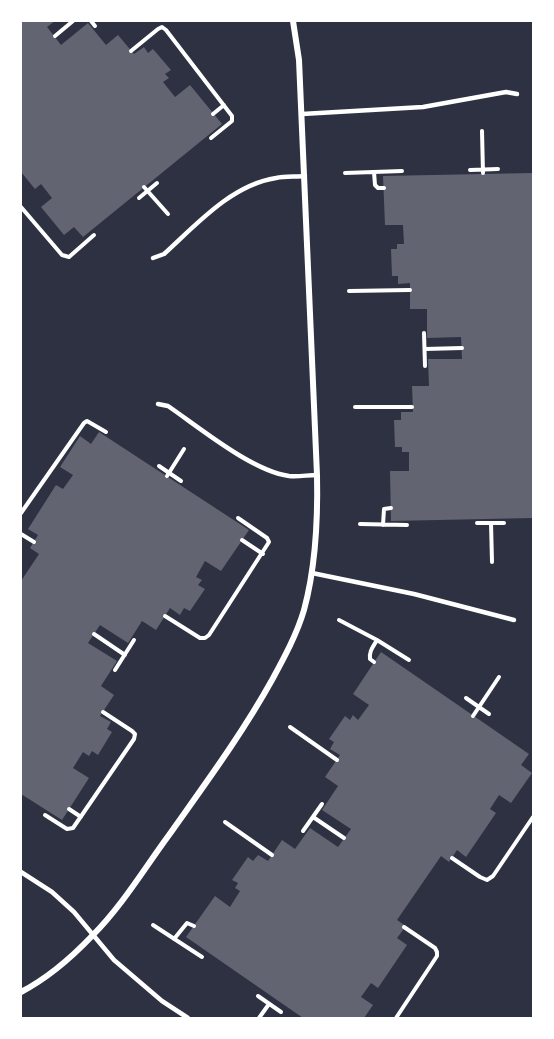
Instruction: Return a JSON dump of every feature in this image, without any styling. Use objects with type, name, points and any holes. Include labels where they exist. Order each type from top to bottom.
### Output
[{"type":"street","points":[[21,992],[38,983],[94,935],[123,899],[254,711],[284,658],[300,621],[312,573],[318,524],[302,114],[299,60],[293,21]]},
{"type":"lane","points":[[302,114],[423,107],[506,92],[517,94]]},
{"type":"lane","points":[[153,258],[164,254],[220,204],[244,189],[275,178],[305,176]]},
{"type":"lane","points":[[158,404],[168,406],[249,460],[271,471],[290,476],[317,475]]},
{"type":"lane","points":[[312,573],[414,594],[514,620]]},
{"type":"lane","points":[[21,872],[52,892],[74,912],[114,960],[162,1000],[188,1018]]},
{"type":"path","points":[[55,36],[73,21]]},
{"type":"path","points":[[91,21],[95,26]]},
{"type":"path","points":[[131,51],[162,27],[232,116],[232,121],[211,138]]},
{"type":"path","points":[[213,114],[224,105]]},
{"type":"path","points":[[482,131],[483,172]]},
{"type":"path","points":[[470,170],[483,172],[498,169]]},
{"type":"path","points":[[345,173],[402,171]]},
{"type":"path","points":[[374,172],[375,184],[378,188],[384,188]]},
{"type":"path","points":[[139,198],[146,189],[157,183]]},
{"type":"path","points":[[146,189],[173,219]]},
{"type":"path","points":[[21,207],[65,257],[69,257],[94,235]]},
{"type":"path","points":[[349,291],[410,290]]},
{"type":"path","points":[[424,333],[425,366]]},
{"type":"path","points":[[424,349],[462,348]]},
{"type":"path","points":[[355,407],[412,407]]},
{"type":"path","points":[[21,513],[84,423],[91,422],[106,432]]},
{"type":"path","points":[[168,475],[188,442]]},
{"type":"path","points":[[159,466],[168,475],[181,481]]},
{"type":"path","points":[[383,525],[382,513],[384,509],[391,508]]},
{"type":"path","points":[[165,616],[200,638],[205,638],[269,542],[267,538],[238,518]]},
{"type":"path","points":[[477,523],[504,523]]},
{"type":"path","points":[[491,523],[492,561]]},
{"type":"path","points":[[360,524],[407,525]]},
{"type":"path","points":[[21,534],[34,542]]},
{"type":"path","points":[[242,540],[263,554]]},
{"type":"path","points":[[339,620],[409,660]]},
{"type":"path","points":[[94,634],[125,655]]},
{"type":"path","points":[[115,670],[134,640]]},
{"type":"path","points":[[374,662],[370,660],[370,656],[377,640]]},
{"type":"path","points":[[473,716],[499,677]]},
{"type":"path","points":[[466,698],[489,714]]},
{"type":"path","points":[[45,815],[70,830],[81,817],[135,734],[103,712]]},
{"type":"path","points":[[290,727],[337,760]]},
{"type":"path","points":[[303,831],[322,804]]},
{"type":"path","points":[[69,809],[81,817]]},
{"type":"path","points":[[313,817],[344,838]]},
{"type":"path","points":[[452,858],[480,878],[487,880],[494,876],[533,817]]},
{"type":"path","points":[[225,822],[272,855]]},
{"type":"path","points":[[174,939],[184,925],[188,923],[194,926]]},
{"type":"path","points":[[153,925],[202,957]]},
{"type":"path","points":[[396,1018],[437,957],[435,948],[404,927]]},
{"type":"path","points":[[258,996],[281,1012]]},
{"type":"path","points":[[259,1018],[269,1004]]},
{"type":"building","points":[[21,21],[55,21],[47,27],[61,45],[88,23],[106,45],[118,35],[134,54],[144,47],[148,53],[153,49],[171,70],[165,74],[169,78],[163,82],[175,97],[190,85],[222,124],[83,237],[74,227],[64,235],[41,207],[52,198],[41,184],[35,189],[21,172]]},
{"type":"building","points":[[533,173],[533,518],[391,521],[390,471],[409,471],[409,452],[402,452],[402,447],[395,447],[394,420],[401,420],[401,412],[413,412],[412,386],[429,386],[428,359],[462,359],[461,337],[427,338],[427,309],[410,309],[410,283],[398,284],[398,276],[392,276],[391,249],[397,249],[397,244],[404,244],[403,225],[385,225],[383,176]]},
{"type":"building","points":[[99,432],[249,530],[221,571],[205,561],[196,577],[202,580],[198,585],[205,589],[190,611],[184,608],[180,615],[170,608],[156,630],[142,621],[128,643],[100,625],[88,643],[117,661],[101,686],[114,695],[100,716],[111,722],[107,729],[112,732],[98,755],[92,751],[89,756],[83,752],[73,768],[89,778],[62,820],[21,794],[21,581],[39,554],[30,548],[38,535],[28,529],[56,485],[63,489],[73,475],[60,467],[80,436],[91,444]]},
{"type":"building","points":[[381,652],[529,754],[521,765],[532,773],[511,803],[499,795],[490,809],[496,813],[466,857],[457,850],[449,862],[441,856],[397,920],[406,926],[397,938],[407,945],[378,988],[371,983],[361,997],[373,1005],[364,1018],[303,1018],[186,937],[215,896],[230,907],[240,891],[235,888],[238,883],[232,880],[248,857],[253,861],[258,855],[268,861],[282,840],[295,849],[310,828],[338,847],[351,829],[322,810],[338,786],[325,777],[340,755],[330,749],[334,742],[329,739],[345,716],[350,720],[353,715],[358,720],[369,705],[353,694]]}]
